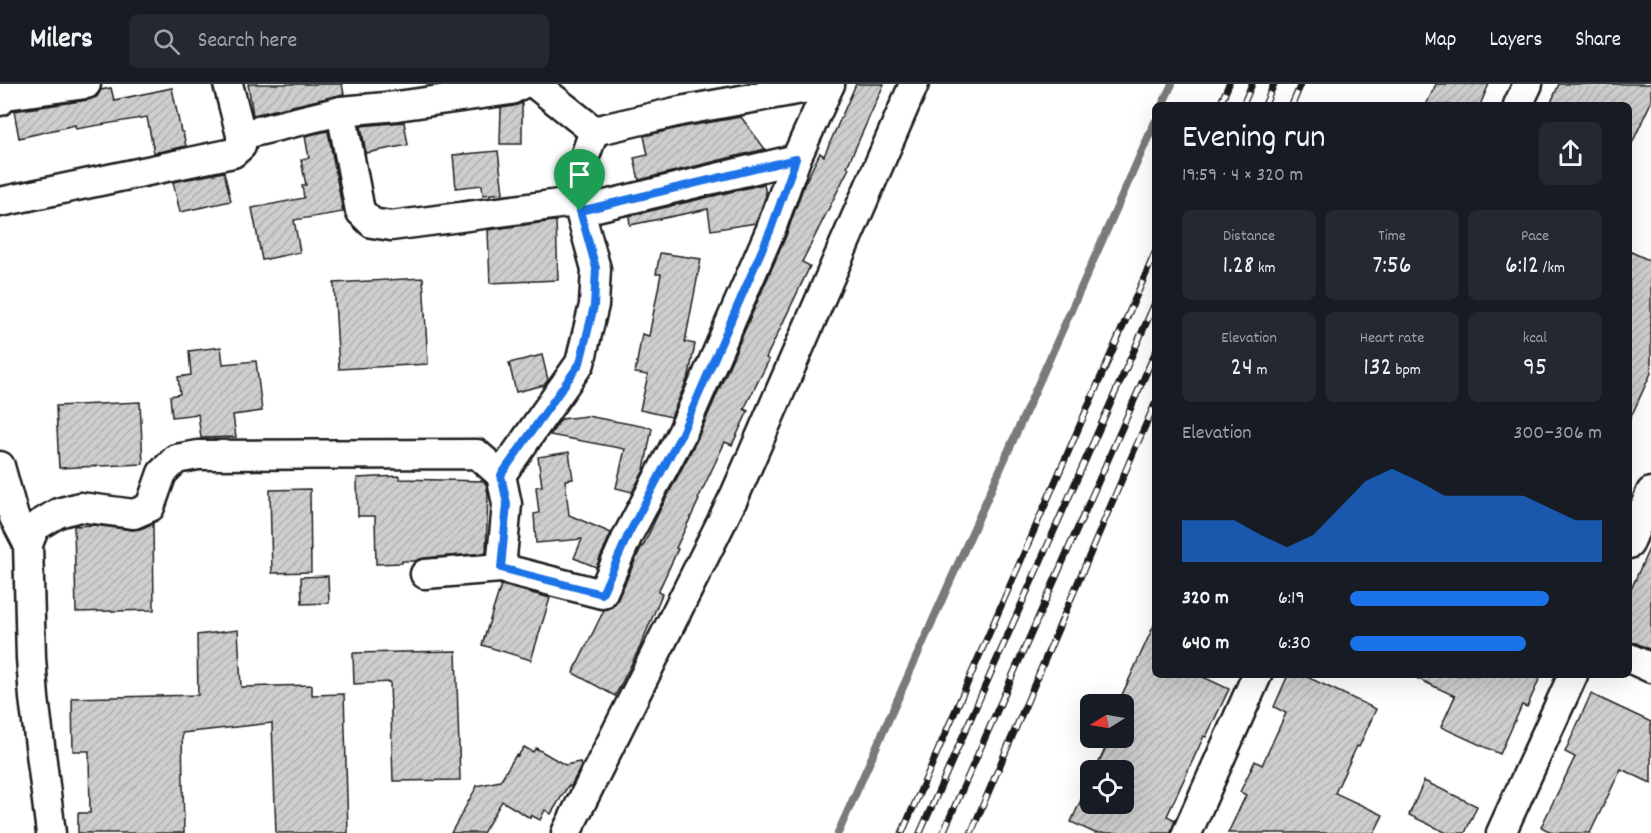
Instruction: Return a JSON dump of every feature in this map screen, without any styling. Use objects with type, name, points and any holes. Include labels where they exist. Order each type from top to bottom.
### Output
[{"type":"street","points":[[0,101],[6,95],[86,84]]},
{"type":"street","points":[[0,202],[233,153],[241,146],[241,135],[228,84]]},
{"type":"street","points":[[241,135],[341,111],[397,106],[511,90],[522,84]]},
{"type":"street","points":[[535,84],[594,131]]},
{"type":"street","points":[[594,131],[680,111],[830,84]]},
{"type":"street","points":[[425,574],[501,568],[602,594],[628,535],[682,433],[771,229],[796,159],[830,84]]},
{"type":"street","points":[[566,833],[735,495],[915,84]]},
{"type":"street","points":[[1519,102],[1528,84]]},
{"type":"street","points":[[341,111],[360,211],[372,224],[391,226],[581,206],[796,159]]},
{"type":"street","points":[[501,475],[580,363],[594,306],[596,268],[581,206],[584,159],[594,131]]},
{"type":"street","points":[[51,833],[32,678],[28,544],[35,527],[57,513],[80,507],[134,514],[150,507],[162,473],[176,459],[198,455],[477,453],[501,475],[507,504],[501,568]]},
{"type":"street","points":[[0,466],[14,517],[28,544]]},
{"type":"street","points":[[1632,537],[1651,492]]},
{"type":"street","points":[[1632,659],[1651,668]]},
{"type":"street","points":[[1187,833],[1256,678]]},
{"type":"street","points":[[1501,833],[1572,678]]},
{"type":"building","points":[[248,84],[342,84],[344,94],[253,115]]},
{"type":"building","points":[[856,84],[884,84],[847,167],[849,168],[802,262],[810,266],[766,358],[769,360],[744,409],[748,411],[732,445],[725,442],[698,499],[658,592],[662,594],[640,647],[615,696],[573,673],[604,610],[612,607],[617,601],[639,552],[697,440],[786,236],[804,185],[820,153],[824,156]]},
{"type":"building","points":[[1436,84],[1489,84],[1481,102],[1427,102]]},
{"type":"building","points":[[1559,84],[1651,84],[1651,102],[1632,143],[1632,102],[1551,102]]},
{"type":"building","points":[[111,88],[114,100],[172,88],[186,146],[154,153],[147,117],[76,129],[75,125],[19,138],[14,111],[88,100],[97,97],[101,90]]},
{"type":"building","points":[[522,103],[522,144],[500,144],[501,108]]},
{"type":"building","points":[[741,117],[765,149],[639,180],[634,158],[648,155],[644,136]]},
{"type":"building","points":[[404,122],[408,145],[366,153],[361,126]]},
{"type":"building","points":[[328,131],[343,212],[294,220],[300,252],[262,260],[252,208],[304,198],[302,185],[306,185],[301,160],[309,158],[305,136]]},
{"type":"building","points":[[498,151],[503,193],[483,195],[482,185],[456,188],[453,155]]},
{"type":"building","points":[[224,172],[231,201],[180,212],[173,182]]},
{"type":"building","points":[[764,184],[766,195],[756,223],[711,230],[708,209],[630,225],[629,216]]},
{"type":"building","points":[[556,221],[558,280],[490,283],[488,230]]},
{"type":"building","points":[[1632,252],[1651,261],[1651,373],[1632,414]]},
{"type":"building","points":[[660,253],[701,259],[685,342],[695,344],[689,375],[671,417],[640,410],[648,375],[635,373],[642,334],[649,336],[661,274],[656,274]]},
{"type":"building","points":[[423,278],[428,364],[339,369],[334,283]]},
{"type":"building","points":[[221,347],[223,364],[256,361],[262,411],[233,415],[236,437],[201,438],[198,414],[172,417],[170,396],[180,394],[178,377],[191,375],[189,351]]},
{"type":"building","points":[[542,355],[548,380],[544,385],[516,392],[509,363]]},
{"type":"building","points":[[140,402],[143,464],[59,468],[56,406]]},
{"type":"building","points":[[587,416],[652,428],[644,470],[632,492],[616,488],[625,449],[550,435],[561,419]]},
{"type":"building","points":[[569,452],[573,479],[565,480],[569,515],[611,533],[596,567],[574,558],[582,539],[536,543],[534,514],[539,513],[536,487],[542,486],[538,457]]},
{"type":"building","points":[[400,476],[400,479],[483,481],[488,494],[486,553],[376,564],[375,516],[358,516],[357,478]]},
{"type":"building","points":[[310,489],[311,572],[272,573],[270,490]]},
{"type":"building","points":[[153,524],[154,610],[76,612],[74,526],[94,525],[132,530]]},
{"type":"building","points":[[1651,544],[1651,650],[1632,642],[1632,587]]},
{"type":"building","points":[[328,576],[329,603],[302,604],[301,577]]},
{"type":"building","points":[[501,585],[550,598],[531,660],[482,645]]},
{"type":"building","points":[[238,630],[241,687],[312,685],[312,695],[344,694],[348,833],[276,833],[272,723],[182,733],[184,833],[78,833],[78,813],[90,813],[89,751],[73,751],[72,698],[198,695],[197,635]]},
{"type":"building","points":[[1152,630],[1152,678],[1205,678],[1229,689],[1206,737],[1204,736],[1167,816],[1175,820],[1171,833],[1095,833],[1071,822],[1080,802],[1080,814],[1134,814],[1134,760],[1100,760],[1105,748],[1134,748],[1134,694],[1122,694]]},
{"type":"building","points":[[456,651],[460,780],[393,781],[390,682],[354,684],[353,653]]},
{"type":"building","points":[[1287,678],[1309,678],[1376,709],[1335,793],[1383,815],[1374,833],[1228,833],[1246,795],[1240,792],[1255,761],[1262,765],[1286,713],[1274,707]]},
{"type":"building","points":[[1416,678],[1540,678],[1527,707],[1522,705],[1500,754],[1441,727],[1455,696]]},
{"type":"building","points":[[1591,694],[1651,722],[1651,783],[1621,769],[1590,833],[1553,833],[1541,827],[1575,757],[1565,752]]},
{"type":"building","points":[[524,747],[533,752],[536,748],[565,765],[580,762],[581,766],[571,786],[568,786],[551,814],[545,810],[540,820],[531,815],[530,818],[502,801],[483,833],[451,833],[476,786],[500,781],[516,755],[518,756]]},
{"type":"building","points":[[1424,781],[1477,806],[1465,833],[1447,833],[1409,815]]},
{"type":"waterway","points":[[1163,102],[1172,84]]},
{"type":"waterway","points":[[838,833],[1152,129]]},
{"type":"railway","points":[[1221,102],[1229,84]]},
{"type":"railway","points":[[1244,102],[1252,84]]},
{"type":"railway","points":[[1266,102],[1274,84]]},
{"type":"railway","points":[[1293,102],[1301,84]]},
{"type":"railway","points":[[902,833],[1152,260]]},
{"type":"railway","points":[[920,833],[1152,310]]},
{"type":"railway","points":[[943,833],[1152,360]]},
{"type":"railway","points":[[971,833],[1152,411]]},
{"type":"route","points":[[796,159],[771,229],[682,433],[628,535],[602,594],[501,568],[507,504],[501,475],[580,363],[594,306],[596,268],[580,211],[796,159]]}]
